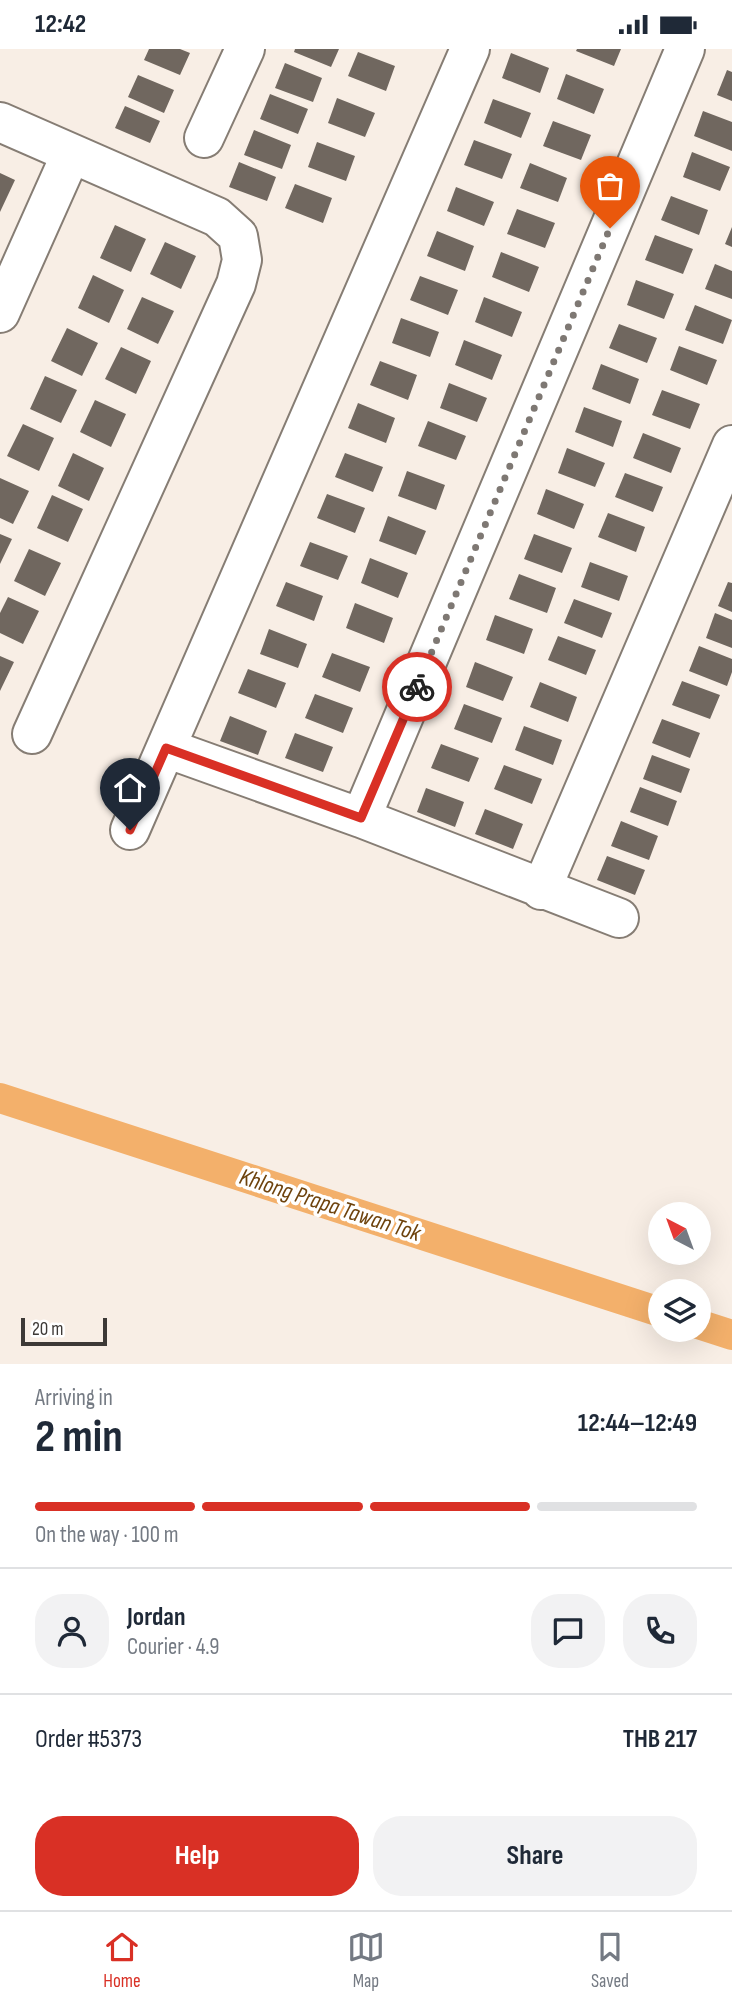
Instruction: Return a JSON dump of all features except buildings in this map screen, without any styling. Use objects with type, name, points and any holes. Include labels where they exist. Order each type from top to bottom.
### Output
[{"type":"street","points":[[204,138],[245,49]]},
{"type":"street","points":[[130,830],[470,49]]},
{"type":"street","points":[[361,818],[685,49]]},
{"type":"street","points":[[0,122],[217,217],[238,236],[242,260],[236,284],[32,734]]},
{"type":"street","points":[[0,313],[72,154]]},
{"type":"street","points":[[541,890],[732,445]]},
{"type":"street","points":[[166,748],[361,818],[541,890],[620,918]]},
{"type":"waterway","name":"Khlong Prapa Tawan Tok","points":[[0,1098],[648,1308]]},
{"type":"waterway","name":"Khlong Prapa Tawan Tok","points":[[711,1328],[732,1335]]},
{"type":"way so far","points":[[417,687],[610,228]]},
{"type":"route","points":[[130,830],[166,748],[361,818],[417,687]]}]
